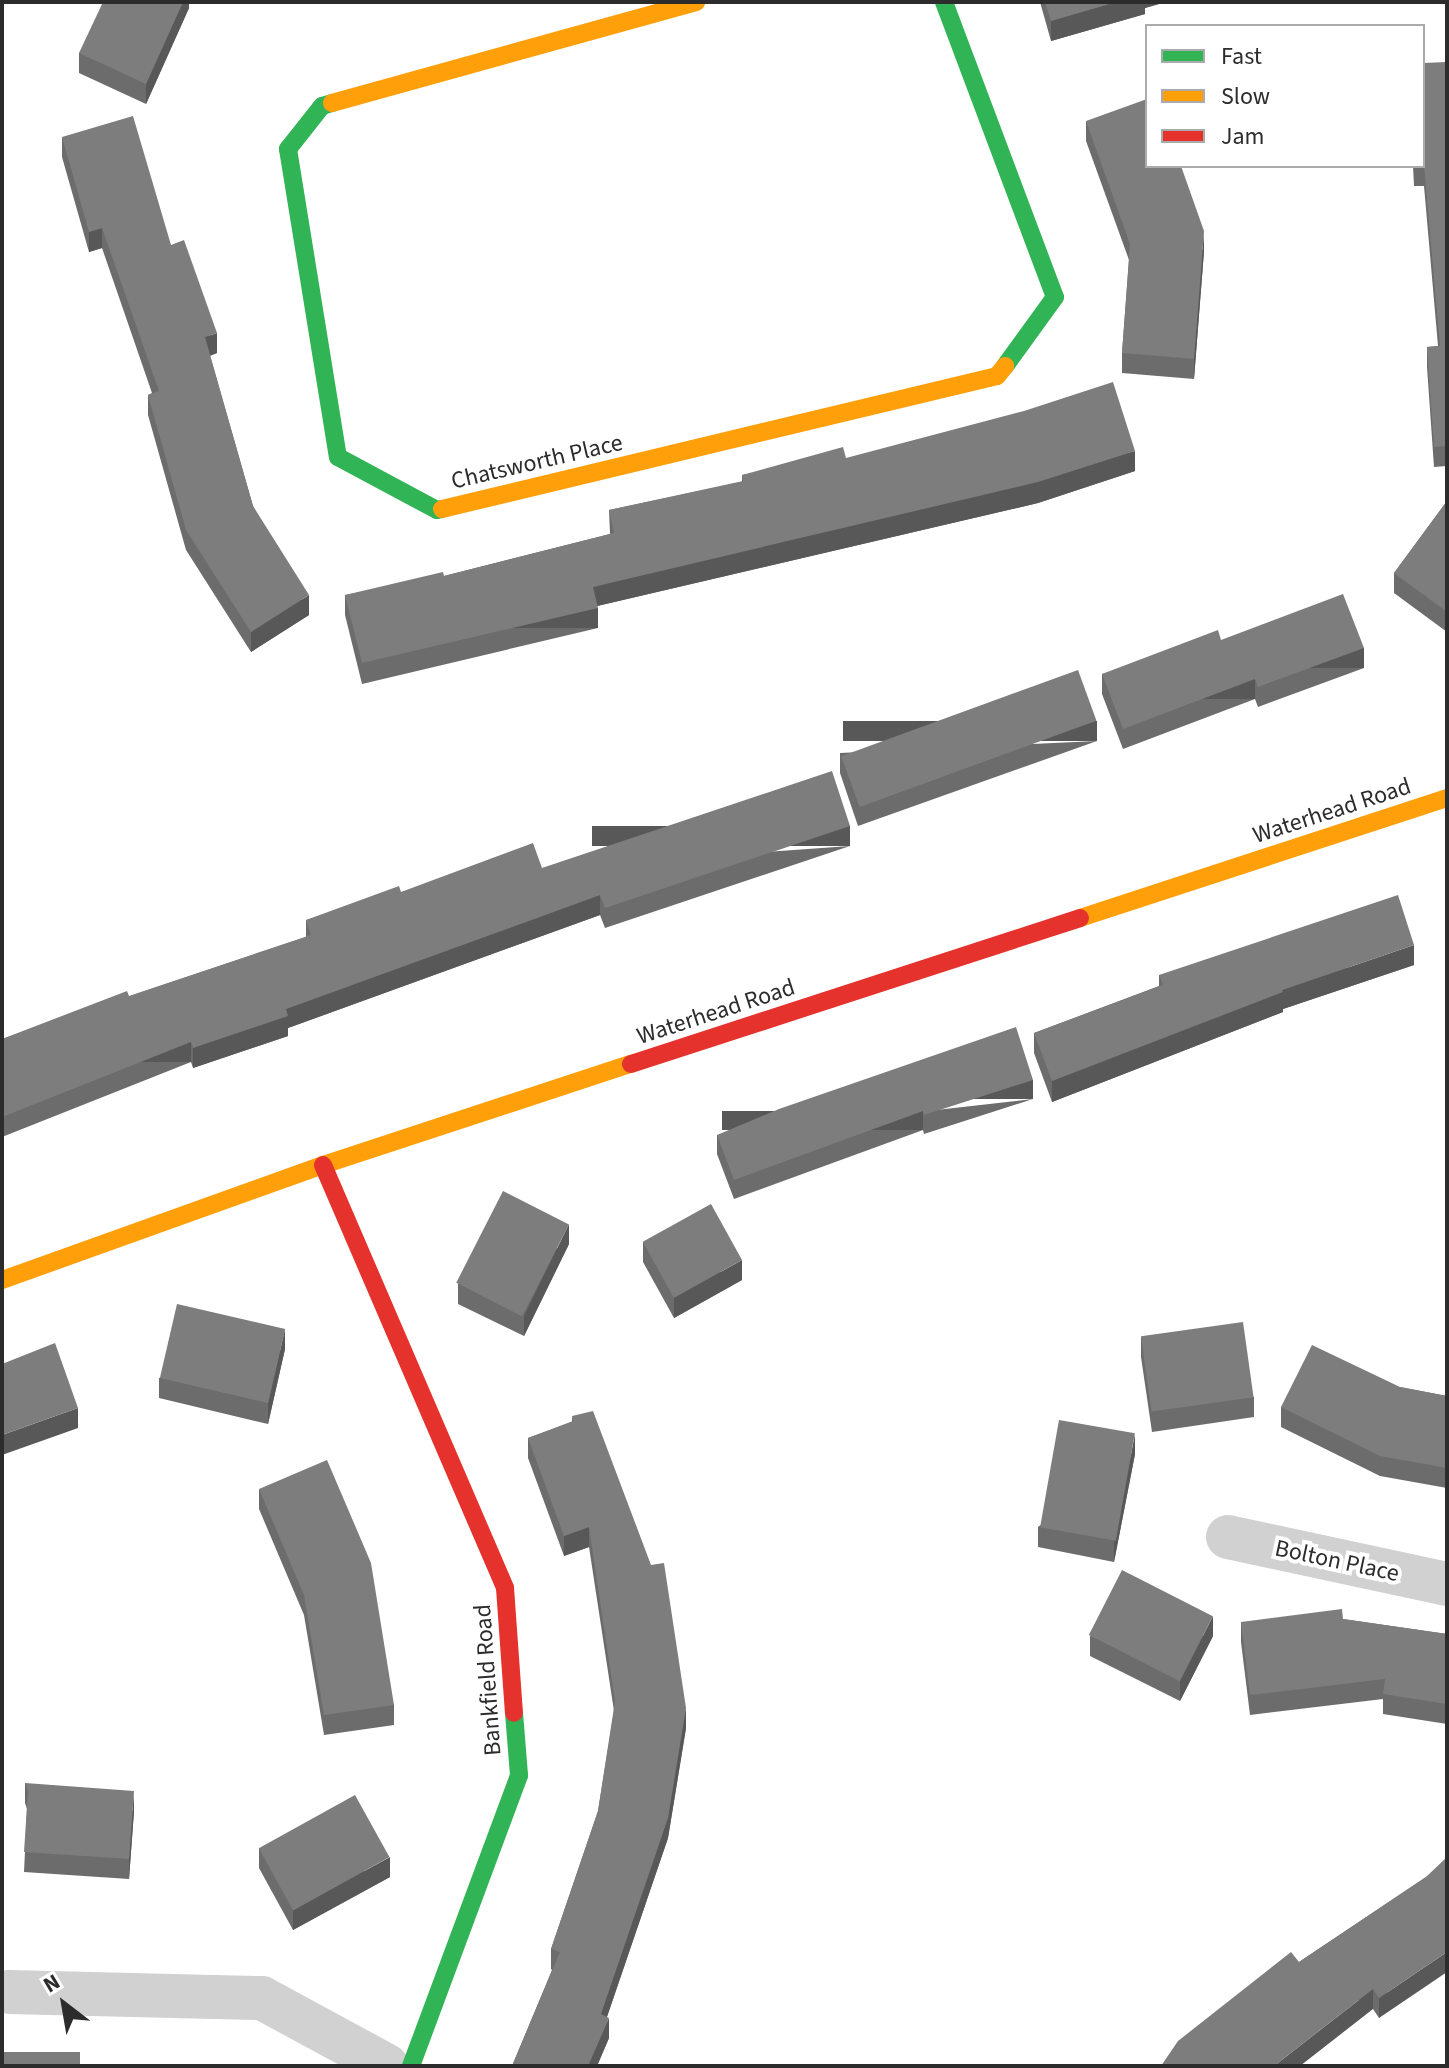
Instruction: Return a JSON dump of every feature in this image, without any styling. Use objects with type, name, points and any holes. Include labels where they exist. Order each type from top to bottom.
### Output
[{"type":"street","name":"Chatsworth Place","points":[[696,2],[322,106],[288,149],[338,457],[437,510],[997,376],[1055,297],[944,2]]},
{"type":"street","name":"Waterhead Road","points":[[2,1280],[323,1165],[1447,798]]},
{"type":"street","name":"Bankfield Road","points":[[323,1165],[505,1588],[519,1775],[411,2066]]},
{"type":"street","name":"Bolton Place","points":[[1228,1537],[1447,1584]]},
{"type":"street","points":[[9,1992],[262,1998],[387,2066]]},
{"type":"building","points":[[103,2],[183,2],[146,84],[79,53]]},
{"type":"building","points":[[1045,2],[1116,2],[1051,21]]},
{"type":"building","points":[[1447,62],[1447,446],[1434,447],[1427,347],[1440,346],[1424,168],[1425,63]]},
{"type":"building","points":[[1145,100],[1145,168],[1182,168],[1204,231],[1194,359],[1122,353],[1130,244],[1086,121]]},
{"type":"building","points":[[133,116],[171,245],[184,240],[217,333],[205,337],[253,506],[309,595],[251,632],[186,530],[148,395],[159,391],[102,228],[89,232],[62,137]]},
{"type":"building","points":[[1113,382],[1135,451],[1038,482],[593,587],[598,608],[362,663],[345,595],[443,572],[444,576],[614,533],[609,510],[743,481],[742,475],[843,447],[846,458],[1024,411]]},
{"type":"building","points":[[1447,501],[1447,612],[1394,573]]},
{"type":"building","points":[[1343,594],[1364,648],[1258,687],[1255,679],[1123,729],[1102,674],[1218,630],[1221,640]]},
{"type":"building","points":[[1078,670],[1096,721],[860,807],[841,756]]},
{"type":"building","points":[[832,771],[850,826],[605,908],[600,895],[286,1009],[288,1016],[193,1048],[191,1042],[2,1117],[2,1039],[127,991],[129,996],[311,935],[306,920],[399,886],[401,892],[533,843],[542,868]]},
{"type":"building","points":[[1398,895],[1414,945],[1282,990],[1052,1081],[1034,1033],[1163,985],[1159,975]]},
{"type":"building","points":[[1016,1027],[1033,1080],[924,1115],[923,1111],[734,1180],[717,1135],[779,1109]]},
{"type":"building","points":[[503,1191],[569,1225],[522,1316],[456,1283]]},
{"type":"building","points":[[711,1204],[742,1260],[674,1298],[643,1242]]},
{"type":"building","points":[[177,1304],[285,1329],[268,1403],[160,1378]]},
{"type":"building","points":[[1243,1322],[1254,1397],[1152,1412],[1141,1336]]},
{"type":"building","points":[[55,1343],[78,1408],[2,1435],[2,1364]]},
{"type":"building","points":[[1312,1345],[1400,1387],[1447,1396],[1447,1468],[1380,1456],[1281,1407]]},
{"type":"building","points":[[593,1411],[651,1565],[664,1563],[686,1708],[668,1818],[601,2014],[609,2018],[588,2066],[512,2066],[560,1952],[551,1949],[598,1811],[615,1701],[589,1527],[564,1536],[528,1438],[573,1421],[572,1416]]},
{"type":"building","points":[[1059,1420],[1135,1433],[1116,1541],[1040,1527]]},
{"type":"building","points":[[327,1460],[371,1563],[394,1705],[324,1715],[304,1595],[259,1489]]},
{"type":"building","points":[[1122,1570],[1213,1616],[1180,1681],[1089,1635]]},
{"type":"building","points":[[1342,1609],[1343,1619],[1447,1634],[1447,1704],[1383,1694],[1385,1679],[1250,1695],[1241,1622]]},
{"type":"building","points":[[25,1783],[134,1791],[129,1859],[24,1852],[28,1791]]},
{"type":"building","points":[[355,1795],[389,1857],[293,1910],[259,1848]]},
{"type":"building","points":[[1447,1857],[1447,1952],[1379,1998],[1373,1989],[1274,2066],[1161,2066],[1178,2041],[1291,1952],[1299,1962],[1426,1877]]},
{"type":"building","points":[[2,2052],[80,2052],[80,2066],[2,2066]]},
{"type":"traffic: fast","points":[[944,2],[1055,297],[1005,366]]},
{"type":"traffic: fast","points":[[332,103],[322,106],[288,149],[338,457],[437,510],[442,509]]},
{"type":"traffic: fast","points":[[411,2066],[519,1775],[514,1713]]},
{"type":"traffic: slow","points":[[332,103],[696,2]]},
{"type":"traffic: slow","points":[[442,509],[997,376],[1005,366]]},
{"type":"traffic: slow","points":[[1080,918],[1447,798]]},
{"type":"traffic: slow","points":[[2,1280],[323,1165],[631,1064]]},
{"type":"traffic: jam","points":[[631,1064],[1080,918]]},
{"type":"traffic: jam","points":[[323,1165],[505,1588],[514,1713]]}]
